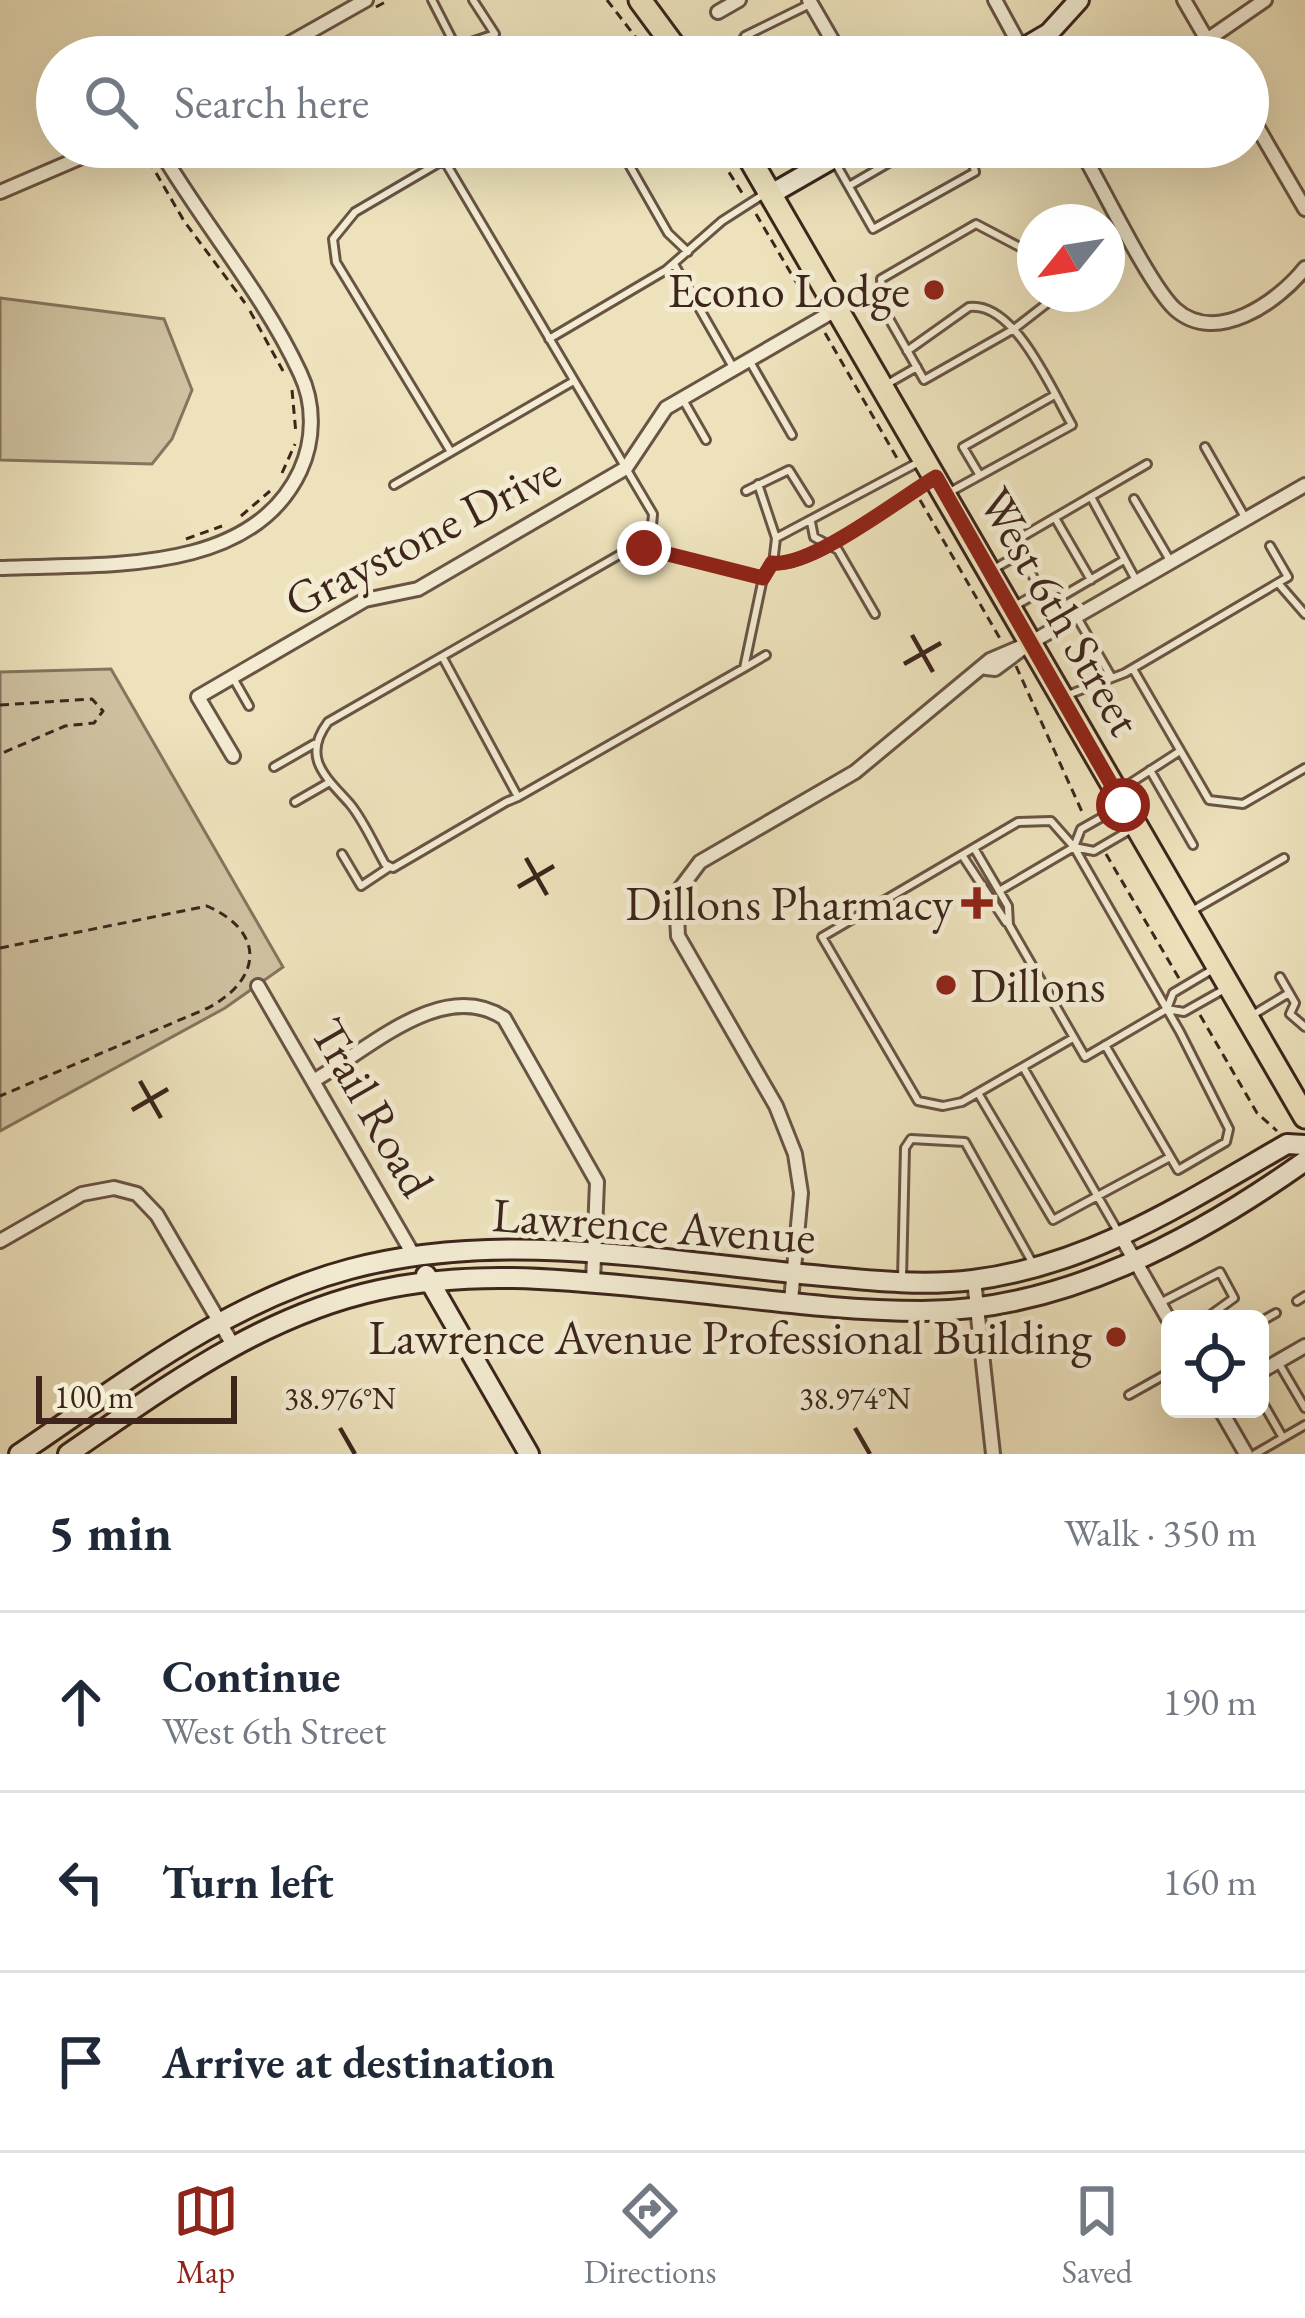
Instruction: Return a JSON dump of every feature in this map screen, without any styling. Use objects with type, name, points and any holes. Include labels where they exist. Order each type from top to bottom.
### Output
[{"type":"main road","points":[[640,0],[665,36]]},
{"type":"main road","name":"West 6th Street","points":[[757,168],[1305,1117]]},
{"type":"street","points":[[302,36],[366,0]]},
{"type":"street","points":[[718,12],[739,0]]},
{"type":"street","points":[[994,0],[1010,36]]},
{"type":"street","points":[[1042,36],[1079,0]]},
{"type":"street","points":[[1184,0],[1205,36]]},
{"type":"street","points":[[1213,36],[1265,0]]},
{"type":"street","points":[[810,2],[830,36]]},
{"type":"street","points":[[1269,141],[1299,185],[1305,209]]},
{"type":"street","points":[[0,192],[56,168]]},
{"type":"street","points":[[0,568],[151,560],[198,550],[273,509],[304,462],[311,423],[302,376],[171,168]]},
{"type":"street","points":[[772,192],[814,168]]},
{"type":"street","points":[[1091,168],[1164,295],[1188,318],[1218,323],[1244,316],[1305,268]]},
{"type":"street","name":"Graystone Drive","points":[[233,756],[198,697],[365,600],[418,589],[626,468],[658,415],[840,307]]},
{"type":"street","points":[[791,1301],[801,1193],[790,1137],[678,936],[676,894],[700,862],[855,772],[932,705],[986,668],[995,669],[1030,643],[1305,485]]},
{"type":"street","name":"Trail Road","points":[[258,986],[526,1453]]},
{"type":"street","points":[[313,1081],[436,1009],[467,1004],[492,1010],[513,1028],[591,1164],[599,1197],[593,1282]]},
{"type":"street","name":"Lawrence Avenue","points":[[19,1454],[219,1322],[317,1279],[414,1256],[473,1251],[596,1255],[902,1283],[974,1280],[1034,1269],[1122,1238],[1287,1144],[1305,1145]]},
{"type":"street","name":"Lawrence Avenue","points":[[68,1454],[233,1345],[308,1311],[429,1281],[533,1276],[911,1311],[977,1307],[1036,1296],[1136,1262],[1305,1161]]},
{"type":"street","points":[[0,1241],[82,1193],[126,1190],[147,1202],[157,1215],[233,1345]]},
{"type":"street","points":[[1122,1238],[1163,1310]]},
{"type":"street","points":[[429,1281],[473,1251]]},
{"type":"street","points":[[974,1280],[992,1454]]},
{"type":"street","points":[[1269,1367],[1305,1346]]},
{"type":"street","points":[[1226,1418],[1251,1454]]},
{"type":"lane","points":[[433,0],[451,36]]},
{"type":"lane","points":[[472,0],[495,34],[489,36]]},
{"type":"lane","points":[[745,36],[810,2]]},
{"type":"lane","points":[[430,168],[355,212],[336,231],[332,250],[451,452]]},
{"type":"lane","points":[[449,168],[574,381],[610,432],[653,514],[650,549]]},
{"type":"lane","points":[[631,168],[668,233],[688,252]]},
{"type":"lane","points":[[847,168],[848,186],[873,229],[975,172],[974,168]]},
{"type":"lane","points":[[848,186],[879,168]]},
{"type":"lane","points":[[549,339],[674,263],[749,204],[772,192]]},
{"type":"lane","points":[[1017,246],[976,224],[880,279],[879,299],[924,380],[1036,312]]},
{"type":"lane","points":[[674,263],[734,369]]},
{"type":"lane","points":[[776,538],[904,471],[936,476],[979,474],[1072,425],[1014,329],[991,309],[969,307],[908,351]]},
{"type":"lane","points":[[748,360],[792,435]]},
{"type":"lane","points":[[885,386],[916,367]]},
{"type":"lane","points":[[394,485],[574,381]]},
{"type":"lane","points":[[979,474],[963,448],[1054,395]]},
{"type":"lane","points":[[682,398],[706,440]]},
{"type":"lane","points":[[1204,447],[1246,518]]},
{"type":"lane","points":[[1124,560],[1049,604],[1013,542],[1148,464]]},
{"type":"lane","points":[[746,491],[789,470],[809,502]]},
{"type":"lane","points":[[772,563],[789,565],[827,546],[936,476]]},
{"type":"lane","points":[[744,668],[776,538],[758,484]]},
{"type":"lane","points":[[1091,497],[1137,582]]},
{"type":"lane","points":[[1134,499],[1171,562]]},
{"type":"lane","points":[[1054,518],[1091,580]]},
{"type":"lane","points":[[811,521],[814,537],[838,550],[875,614]]},
{"type":"lane","points":[[1061,698],[1132,669],[1288,577],[1270,546]]},
{"type":"lane","points":[[274,767],[314,744],[328,722],[622,552],[650,549],[763,578]]},
{"type":"lane","points":[[989,572],[1020,554]]},
{"type":"lane","points":[[1278,583],[1305,614]]},
{"type":"lane","points":[[1010,609],[1041,591]]},
{"type":"lane","points":[[1060,598],[1112,678]]},
{"type":"lane","points":[[342,854],[361,886],[766,655]]},
{"type":"lane","points":[[443,658],[518,797]]},
{"type":"lane","points":[[1132,669],[1209,800],[1243,804],[1305,768]]},
{"type":"lane","points":[[232,677],[249,706]]},
{"type":"lane","points":[[314,744],[315,759],[328,782],[350,805],[388,868]]},
{"type":"lane","points":[[999,891],[1074,847],[1089,824],[1150,770],[1180,751]]},
{"type":"lane","points":[[1150,770],[1193,845]]},
{"type":"lane","points":[[295,802],[328,782]]},
{"type":"lane","points":[[1073,1038],[952,1106],[918,1101],[823,937],[1030,819],[1051,821],[1074,847],[1167,1009],[1228,1129],[1226,1142],[1178,1170],[1106,1045]]},
{"type":"lane","points":[[1074,847],[1094,851],[1136,827]]},
{"type":"lane","points":[[974,848],[999,891],[1009,925]]},
{"type":"lane","points":[[962,855],[1009,925],[1085,1057],[1167,1009],[1173,993],[1224,976]]},
{"type":"lane","points":[[1187,914],[1284,858]]},
{"type":"lane","points":[[1167,1009],[1184,1012],[1195,1006],[1224,976]]},
{"type":"lane","points":[[1280,977],[1293,1006]]},
{"type":"lane","points":[[1248,1018],[1289,993]]},
{"type":"lane","points":[[1305,997],[1290,1014],[1305,1027]]},
{"type":"lane","points":[[1293,1006],[1305,1008]]},
{"type":"lane","points":[[1023,1067],[1122,1238]]},
{"type":"lane","points":[[978,1093],[1053,1220],[1170,1157]]},
{"type":"lane","points":[[902,1283],[905,1148],[911,1139],[965,1142],[1034,1269]]},
{"type":"lane","points":[[1159,1303],[1217,1270],[1234,1298],[1217,1310]]},
{"type":"lane","points":[[1269,1316],[1276,1312]]},
{"type":"lane","points":[[1278,1362],[1301,1392],[1305,1408]]},
{"type":"lane","points":[[1130,1395],[1161,1377]]},
{"type":"lane","points":[[1269,1414],[1283,1438]]},
{"type":"lane","points":[[1251,1454],[1305,1425]]},
{"type":"path","points":[[607,0],[634,36]]},
{"type":"path","points":[[153,168],[184,221],[248,307],[292,387],[296,439],[278,484],[236,521],[180,541]]},
{"type":"path","points":[[726,168],[904,471]]},
{"type":"path","points":[[914,490],[1002,641]]},
{"type":"path","points":[[1018,669],[1049,733],[1064,782],[1089,824]]},
{"type":"path","points":[[0,705],[92,699],[101,704],[103,714],[94,722],[65,726],[0,754]]},
{"type":"path","points":[[1102,847],[1184,987]]},
{"type":"path","points":[[0,948],[206,906],[248,944],[252,964],[238,989],[208,1008],[0,1096]]},
{"type":"path","points":[[1195,1006],[1257,1113],[1277,1131]]},
{"type":"shaded area","points":[[0,298],[164,319],[192,390],[172,439],[152,464],[0,460]]},
{"type":"shaded area","points":[[111,669],[283,967],[225,1008],[0,1131],[0,672]]},
{"type":"place","name":"Econo Lodge","points":[[934,290]]},
{"type":"place","name":"Dillons Pharmacy","points":[[977,903]]},
{"type":"place","name":"Dillons","points":[[946,985]]},
{"type":"place","name":"Lawrence Avenue Professional Building","points":[[1116,1337]]},
{"type":"route","points":[[644,548],[763,578],[772,563],[789,565],[812,555],[936,477],[1123,805]]}]
